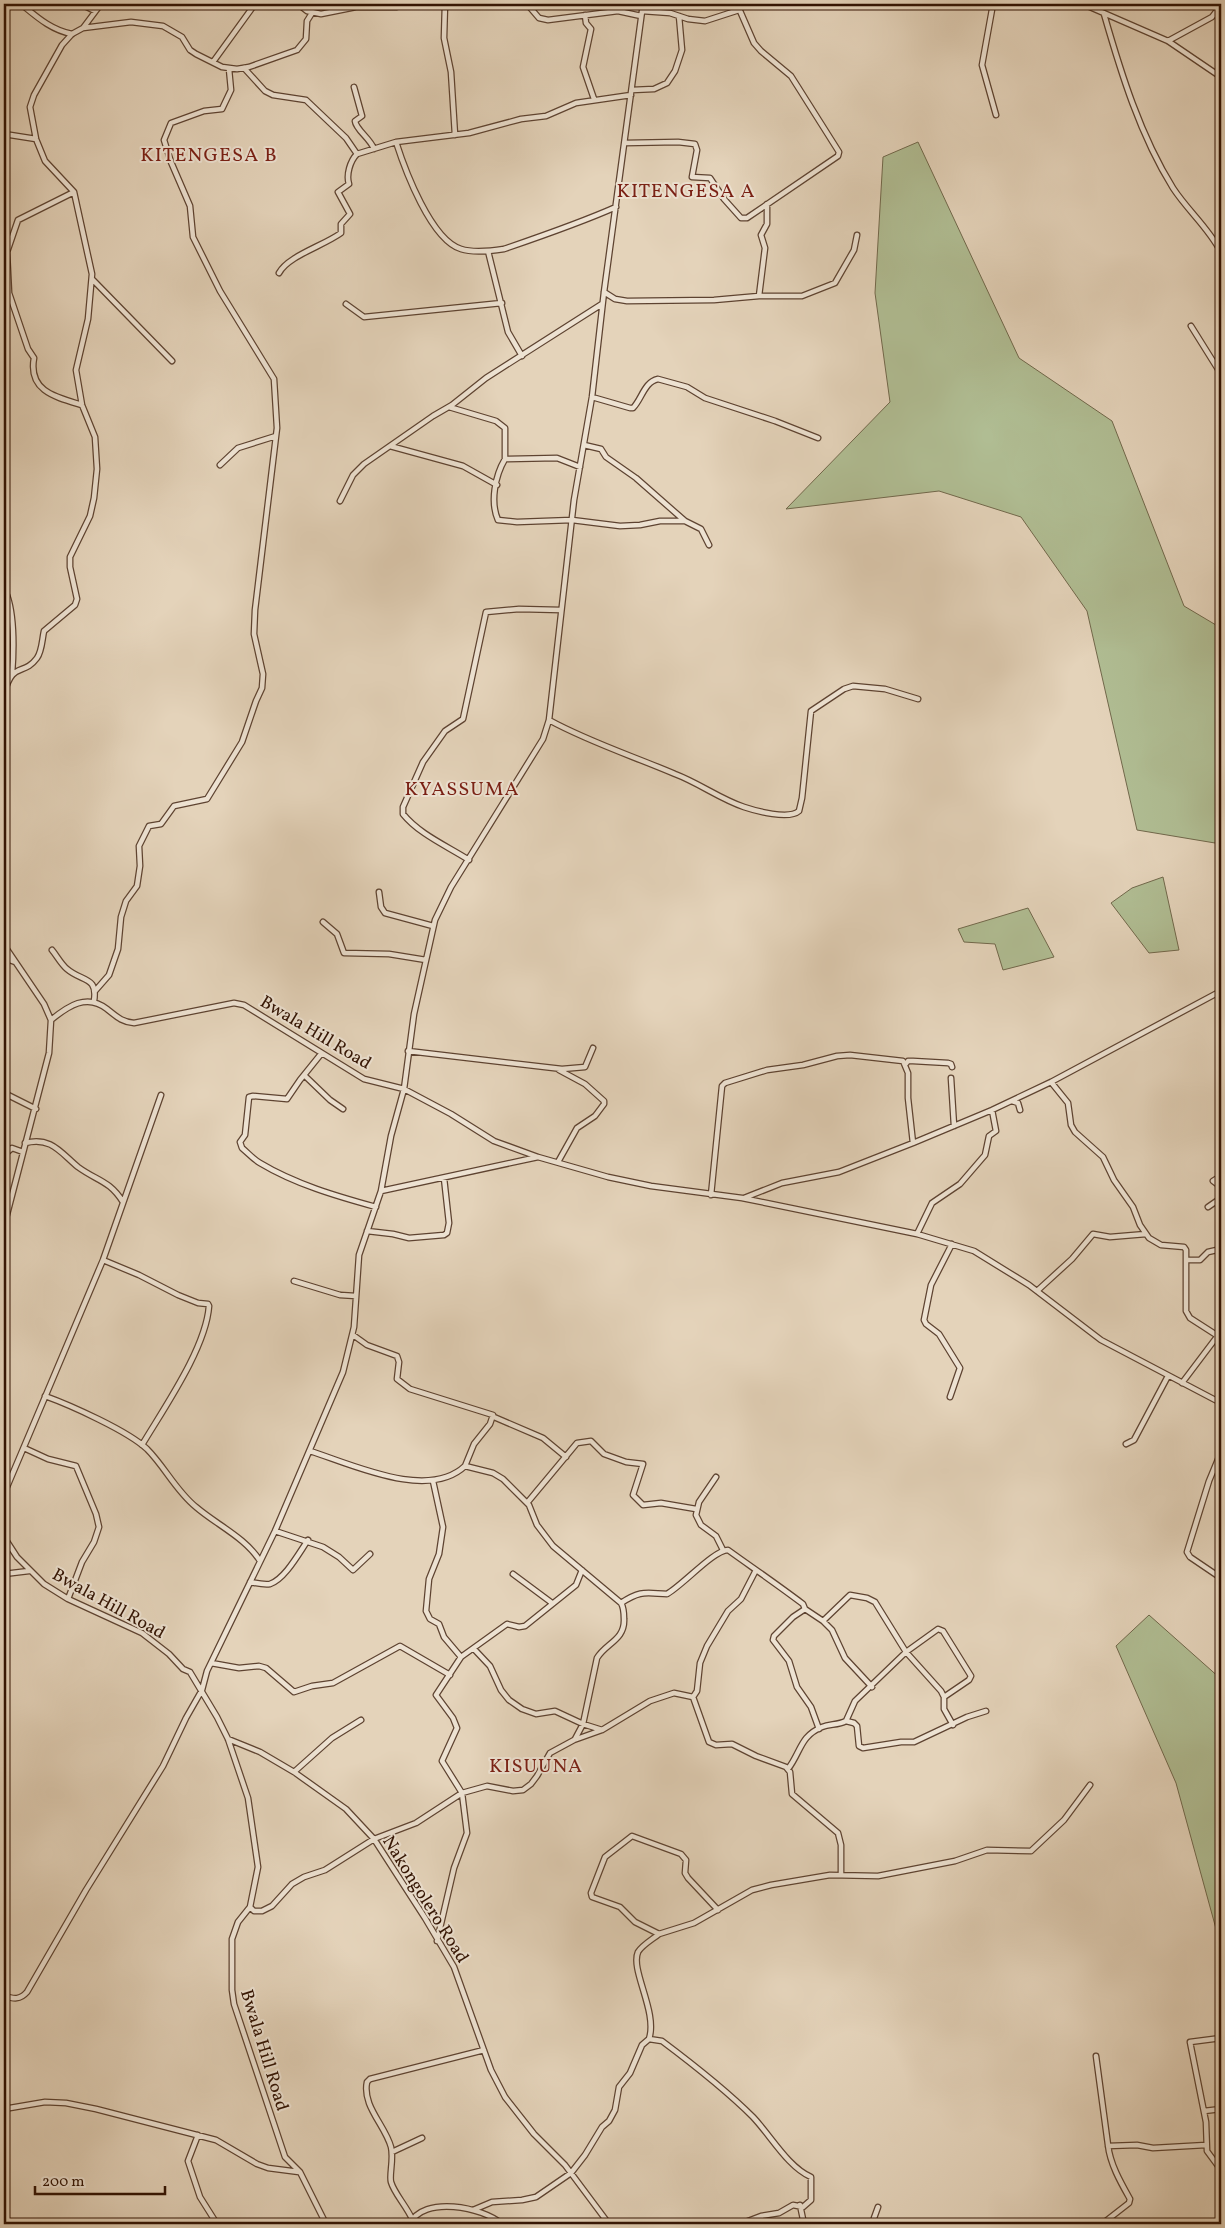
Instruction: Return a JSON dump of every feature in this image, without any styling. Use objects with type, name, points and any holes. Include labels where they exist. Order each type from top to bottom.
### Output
[{"type":"street","points":[[21,4],[53,28],[72,34]]},
{"type":"street","points":[[81,4],[95,11]]},
{"type":"street","points":[[83,28],[101,4]]},
{"type":"street","points":[[213,62],[255,4]]},
{"type":"street","points":[[298,4],[312,12],[321,14],[356,6],[388,7],[408,4]]},
{"type":"street","points":[[445,4],[444,38],[451,72],[455,135]]},
{"type":"street","points":[[527,4],[534,13],[543,19],[618,11],[679,16],[705,21],[739,10]]},
{"type":"street","points":[[4,1996],[15,1999],[22,1997],[28,1992],[86,1890],[150,1788],[202,1690],[211,1663],[275,1531],[343,1372],[352,1335],[359,1254],[381,1191],[391,1136],[404,1089],[408,1052],[433,926],[451,887],[543,739],[549,720],[572,520],[592,397],[602,304],[626,143],[643,4]]},
{"type":"street","points":[[626,143],[692,143],[697,146],[692,177],[710,178],[741,218],[747,218],[839,154],[791,76],[754,43],[737,4]]},
{"type":"street","points":[[993,4],[982,65],[996,115]]},
{"type":"street","points":[[1083,4],[1168,41],[1221,77]]},
{"type":"street","points":[[1168,41],[1212,17],[1221,6]]},
{"type":"street","points":[[4,694],[9,677],[36,659],[41,650],[44,631],[73,608],[77,602],[70,567],[70,557],[90,516],[97,469],[96,437],[82,405],[76,370],[88,320],[93,280],[74,192],[45,161],[36,140],[31,120],[31,101],[57,52],[72,34],[83,28],[130,22],[163,26],[182,37],[190,50],[196,54],[229,69],[244,68],[297,50],[306,39],[307,21],[312,12]]},
{"type":"street","points":[[1104,14],[1128,91],[1154,154],[1174,189],[1212,234],[1221,252]]},
{"type":"street","points":[[585,15],[586,23],[591,29],[583,67],[594,99]]},
{"type":"street","points":[[279,273],[283,266],[294,257],[321,246],[341,233],[341,224],[350,214],[338,192],[349,184],[347,177],[353,158],[357,154],[396,142],[480,131],[521,119],[546,116],[571,105],[594,99],[654,89],[667,83],[675,71],[682,50],[679,16]]},
{"type":"street","points":[[244,68],[264,91],[273,95],[306,100],[346,138],[357,154]]},
{"type":"street","points":[[51,1020],[74,1004],[94,1001],[96,991],[108,975],[118,949],[121,916],[126,901],[137,886],[140,866],[139,846],[149,826],[162,824],[174,806],[208,799],[242,742],[262,688],[263,674],[254,634],[254,618],[276,436],[274,379],[220,291],[200,254],[193,237],[190,206],[171,162],[164,140],[170,123],[204,111],[222,109],[231,90],[229,69]]},
{"type":"street","points":[[354,87],[362,111],[362,116],[354,121],[355,126],[370,140],[374,149]]},
{"type":"street","points":[[4,134],[36,140]]},
{"type":"street","points":[[396,142],[408,177],[440,235],[460,249],[488,251],[504,248],[537,238],[616,207]]},
{"type":"street","points":[[74,192],[18,220],[8,246],[7,268],[9,294],[28,349],[34,358],[32,366],[34,381],[46,392],[82,405]]},
{"type":"street","points":[[759,296],[765,248],[761,235],[767,227],[767,204]]},
{"type":"street","points":[[604,292],[615,300],[626,301],[802,296],[834,283],[854,250],[857,235]]},
{"type":"street","points":[[488,251],[508,332],[522,356]]},
{"type":"street","points":[[93,280],[172,361]]},
{"type":"street","points":[[346,304],[364,317],[502,303]]},
{"type":"street","points":[[340,501],[354,475],[364,464],[449,406],[486,378],[602,304]]},
{"type":"street","points":[[1191,326],[1221,374]]},
{"type":"street","points":[[592,397],[634,408],[644,390],[654,380],[658,379],[687,387],[706,398],[775,421],[818,438]]},
{"type":"street","points":[[449,406],[496,421],[505,428],[505,459],[499,469],[493,502],[498,520],[517,522],[572,520],[620,526],[660,521],[685,521]]},
{"type":"street","points":[[220,465],[238,448],[276,436]]},
{"type":"street","points":[[584,444],[601,449],[606,457],[636,478],[685,521],[701,529],[708,545]]},
{"type":"street","points":[[390,446],[463,466],[497,484]]},
{"type":"street","points":[[505,459],[558,458],[580,467]]},
{"type":"street","points":[[4,588],[10,604],[12,674]]},
{"type":"street","points":[[469,860],[406,818],[403,814],[403,807],[424,762],[445,731],[463,720],[486,612],[519,609],[561,610]]},
{"type":"street","points":[[549,720],[578,734],[676,774],[743,806],[766,813],[790,815],[799,811],[802,798],[810,715],[814,709],[844,689],[853,686],[885,689],[918,699]]},
{"type":"street","points":[[379,892],[383,912],[433,926]]},
{"type":"street","points":[[323,922],[337,934],[343,952],[389,954],[426,960]]},
{"type":"street","points":[[4,945],[44,1004],[51,1020],[48,1053],[36,1108],[4,1226]]},
{"type":"street","points":[[52,950],[66,968],[92,983],[96,991]]},
{"type":"street","points":[[4,958],[16,963]]},
{"type":"street","points":[[742,1198],[782,1183],[839,1172],[992,1110],[1051,1082],[1221,991]]},
{"type":"street","name":"Bwala Hill Road","points":[[94,1001],[101,1004],[121,1021],[134,1024],[234,1003],[244,1005],[364,1079],[404,1089],[438,1106],[494,1141],[538,1157],[608,1177],[711,1195],[742,1198],[917,1234],[974,1251],[1037,1291],[1101,1340],[1221,1403]]},
{"type":"street","points":[[408,1052],[555,1069],[585,1068],[592,1048]]},
{"type":"street","points":[[321,1054],[287,1099],[249,1097],[245,1135],[240,1142],[242,1148],[260,1162],[290,1177],[332,1194],[376,1207]]},
{"type":"street","points":[[711,1195],[722,1086],[725,1083],[767,1070],[803,1065],[844,1056],[900,1060],[908,1073],[908,1098],[914,1143]]},
{"type":"street","points":[[904,1067],[906,1062],[913,1061],[948,1063],[952,1067]]},
{"type":"street","points":[[555,1069],[585,1084],[604,1101],[604,1104],[595,1116],[578,1128],[558,1162]]},
{"type":"street","points":[[304,1075],[330,1100],[343,1109]]},
{"type":"street","points":[[951,1078],[954,1126]]},
{"type":"street","points":[[1051,1082],[1068,1103],[1070,1124],[1075,1132],[1103,1157],[1114,1180],[1133,1207],[1146,1234],[1154,1242],[1184,1247],[1187,1285],[1184,1294],[1187,1304],[1186,1312],[1190,1318],[1220,1336],[1182,1383]]},
{"type":"street","points":[[4,1093],[36,1108]]},
{"type":"street","points":[[4,1494],[102,1260],[161,1095]]},
{"type":"street","points":[[1011,1101],[1018,1103],[1020,1110]]},
{"type":"street","points":[[917,1234],[932,1203],[960,1184],[984,1155],[989,1136],[996,1132],[992,1110]]},
{"type":"street","points":[[25,1143],[38,1141],[63,1151],[78,1166],[104,1180],[123,1202]]},
{"type":"street","points":[[4,1155],[12,1148],[23,1152]]},
{"type":"street","points":[[381,1191],[538,1157]]},
{"type":"street","points":[[1221,1176],[1213,1181],[1221,1187]]},
{"type":"street","points":[[367,1231],[409,1238],[444,1235],[447,1233],[449,1224],[444,1178]]},
{"type":"street","points":[[1208,1207],[1221,1198]]},
{"type":"street","points":[[1037,1291],[1072,1259],[1092,1234],[1110,1237],[1146,1234]]},
{"type":"street","points":[[950,1397],[954,1393],[960,1368],[938,1334],[924,1320],[931,1285],[952,1244]]},
{"type":"street","points":[[1186,1260],[1200,1260],[1208,1252],[1221,1249]]},
{"type":"street","points":[[102,1260],[139,1275],[178,1295],[198,1303],[208,1304],[209,1306],[207,1322],[182,1380],[142,1445]]},
{"type":"street","points":[[294,1281],[340,1295],[356,1296]]},
{"type":"street","points":[[352,1335],[367,1345],[397,1356],[399,1362],[397,1379],[401,1384],[410,1389],[493,1415],[543,1438],[566,1457]]},
{"type":"street","points":[[1126,1444],[1134,1440],[1168,1376]]},
{"type":"street","points":[[45,1396],[66,1404],[142,1445],[194,1506],[246,1545],[260,1561]]},
{"type":"street","points":[[310,1451],[382,1475],[433,1481],[454,1474],[465,1466],[474,1444],[494,1417]]},
{"type":"street","points":[[527,1503],[577,1443],[591,1441],[604,1454],[626,1462],[643,1464],[633,1495],[643,1505],[661,1503],[696,1509]]},
{"type":"street","points":[[24,1448],[48,1459],[76,1466],[96,1514],[99,1527],[97,1536],[82,1562],[68,1598]]},
{"type":"street","points":[[1221,1452],[1209,1481],[1187,1552],[1190,1557],[1221,1578]]},
{"type":"street","points":[[465,1466],[493,1473],[502,1480],[527,1503],[537,1525],[553,1546],[621,1603],[623,1607],[623,1631],[597,1658],[583,1724],[574,1740]]},
{"type":"street","points":[[716,1476],[708,1486],[696,1509],[698,1521],[716,1536],[723,1550]]},
{"type":"street","points":[[433,1481],[444,1527],[440,1554],[429,1579],[426,1611],[430,1619],[439,1624],[444,1638],[461,1657]]},
{"type":"street","points":[[275,1531],[308,1540],[330,1550],[353,1570],[370,1554]]},
{"type":"street","name":"Bwala Hill Road","points":[[4,1537],[29,1571],[44,1584],[149,1638],[169,1654],[183,1669],[190,1672],[202,1690],[228,1739],[251,1812],[258,1867],[250,1907],[238,1922],[232,1938],[232,1990],[234,2004],[285,2157],[300,2172],[326,2224]]},
{"type":"street","points":[[250,1582],[272,1583],[287,1572],[308,1540]]},
{"type":"street","points":[[621,1603],[650,1592],[667,1594],[723,1550],[728,1550],[775,1582],[802,1604],[805,1609],[823,1621],[832,1630],[845,1658],[872,1687]]},
{"type":"street","points":[[437,1941],[454,1868],[467,1833],[462,1793],[442,1761],[457,1728],[453,1718],[436,1695],[461,1657],[507,1624],[519,1627],[524,1626],[576,1585],[582,1570]]},
{"type":"street","points":[[693,1697],[697,1691],[700,1663],[707,1646],[728,1611],[741,1599],[756,1570]]},
{"type":"street","points":[[4,1574],[29,1571]]},
{"type":"street","points":[[513,1574],[552,1603]]},
{"type":"street","points":[[823,1621],[850,1595],[867,1598],[875,1602],[906,1652],[944,1697],[944,1709],[953,1725]]},
{"type":"street","points":[[805,1609],[793,1617],[774,1636],[773,1640],[789,1661],[797,1687],[810,1707],[819,1729]]},
{"type":"street","points":[[846,1721],[852,1704],[872,1687],[906,1652],[938,1629],[943,1631],[971,1676],[969,1680],[944,1697]]},
{"type":"street","points":[[211,1663],[239,1668],[259,1666],[266,1668],[294,1692],[312,1686],[333,1683],[400,1646],[450,1675]]},
{"type":"street","points":[[474,1649],[490,1666],[501,1690],[509,1700],[536,1714],[555,1711],[583,1724],[602,1730]]},
{"type":"street","points":[[250,1907],[254,1911],[262,1911],[272,1906],[292,1884],[304,1877],[325,1870],[374,1839],[416,1823],[462,1793],[487,1786],[513,1791],[523,1790],[537,1776],[550,1753],[574,1740],[602,1730],[650,1701],[674,1693],[693,1697]]},
{"type":"street","points":[[693,1697],[709,1742],[712,1745],[732,1744],[788,1769],[790,1772],[792,1794],[838,1833],[842,1844],[841,1874]]},
{"type":"street","points":[[788,1769],[795,1760],[803,1740],[809,1733],[846,1721],[857,1726],[859,1746],[863,1748],[901,1742],[914,1742],[967,1717],[986,1711]]},
{"type":"street","points":[[294,1772],[332,1738],[360,1720]]},
{"type":"street","name":"Nakongolero Road","points":[[228,1739],[260,1752],[294,1772],[346,1809],[374,1839],[425,1918],[454,1968],[484,2050],[505,2097],[534,2134],[571,2173],[609,2224]]},
{"type":"street","points":[[473,2210],[492,2202],[522,2200],[536,2196],[571,2173],[608,2121],[614,2110],[620,2087],[630,2073],[642,2045],[649,2039],[651,2033],[650,2014],[641,1976],[636,1966],[639,1950],[659,1934],[694,1923],[752,1890],[817,1876],[841,1874],[878,1876],[955,1861],[987,1850],[1031,1851],[1064,1820],[1090,1785]]},
{"type":"street","points":[[659,1934],[635,1922],[620,1907],[602,1902],[592,1896],[591,1893],[605,1856],[629,1837],[637,1837],[681,1854],[686,1860],[685,1872],[688,1878],[718,1910]]},
{"type":"street","points":[[1221,2038],[1190,2042],[1204,2111],[1208,2155],[1221,2170]]},
{"type":"street","points":[[649,2039],[662,2041],[717,2083],[754,2118],[795,2166],[811,2177],[810,2200],[803,2207],[793,2205],[779,2213],[761,2216],[740,2224]]},
{"type":"street","points":[[484,2050],[370,2079],[367,2082],[367,2095],[373,2113],[386,2134],[392,2152],[393,2164],[390,2181],[411,2222],[424,2211],[457,2207],[494,2217],[502,2224]]},
{"type":"street","points":[[1096,2056],[1108,2146],[1117,2174],[1130,2201],[1102,2224]]},
{"type":"street","points":[[4,2109],[45,2102],[66,2102],[216,2140],[257,2164],[268,2168],[300,2172]]},
{"type":"street","points":[[1204,2111],[1221,2108]]},
{"type":"street","points":[[198,2135],[188,2161],[200,2197],[217,2224]]},
{"type":"street","points":[[392,2152],[422,2138]]},
{"type":"street","points":[[1108,2146],[1137,2145],[1152,2148],[1206,2145]]},
{"type":"street","points":[[800,2205],[804,2224]]},
{"type":"street","points":[[875,2224],[874,2218],[878,2207]]},
{"type":"green space","points":[[918,142],[1019,358],[1112,421],[1184,606],[1221,628],[1221,844],[1137,830],[1087,611],[1021,517],[939,491],[786,509],[890,402],[875,293],[883,157]]},
{"type":"green space","points":[[1163,877],[1179,950],[1149,953],[1111,903],[1132,888]]},
{"type":"green space","points":[[1028,908],[1054,957],[1003,970],[995,944],[964,942],[958,929]]},
{"type":"green space","points":[[1149,1615],[1221,1679],[1221,1947],[1176,1783],[1116,1646]]},
{"type":"district","name":"KITENGESA B","points":[[209,154]]},
{"type":"district","name":"KITENGESA A","points":[[686,190]]},
{"type":"district","name":"KYASSUMA","points":[[462,788]]},
{"type":"district","name":"KISUUNA","points":[[536,1765]]}]
